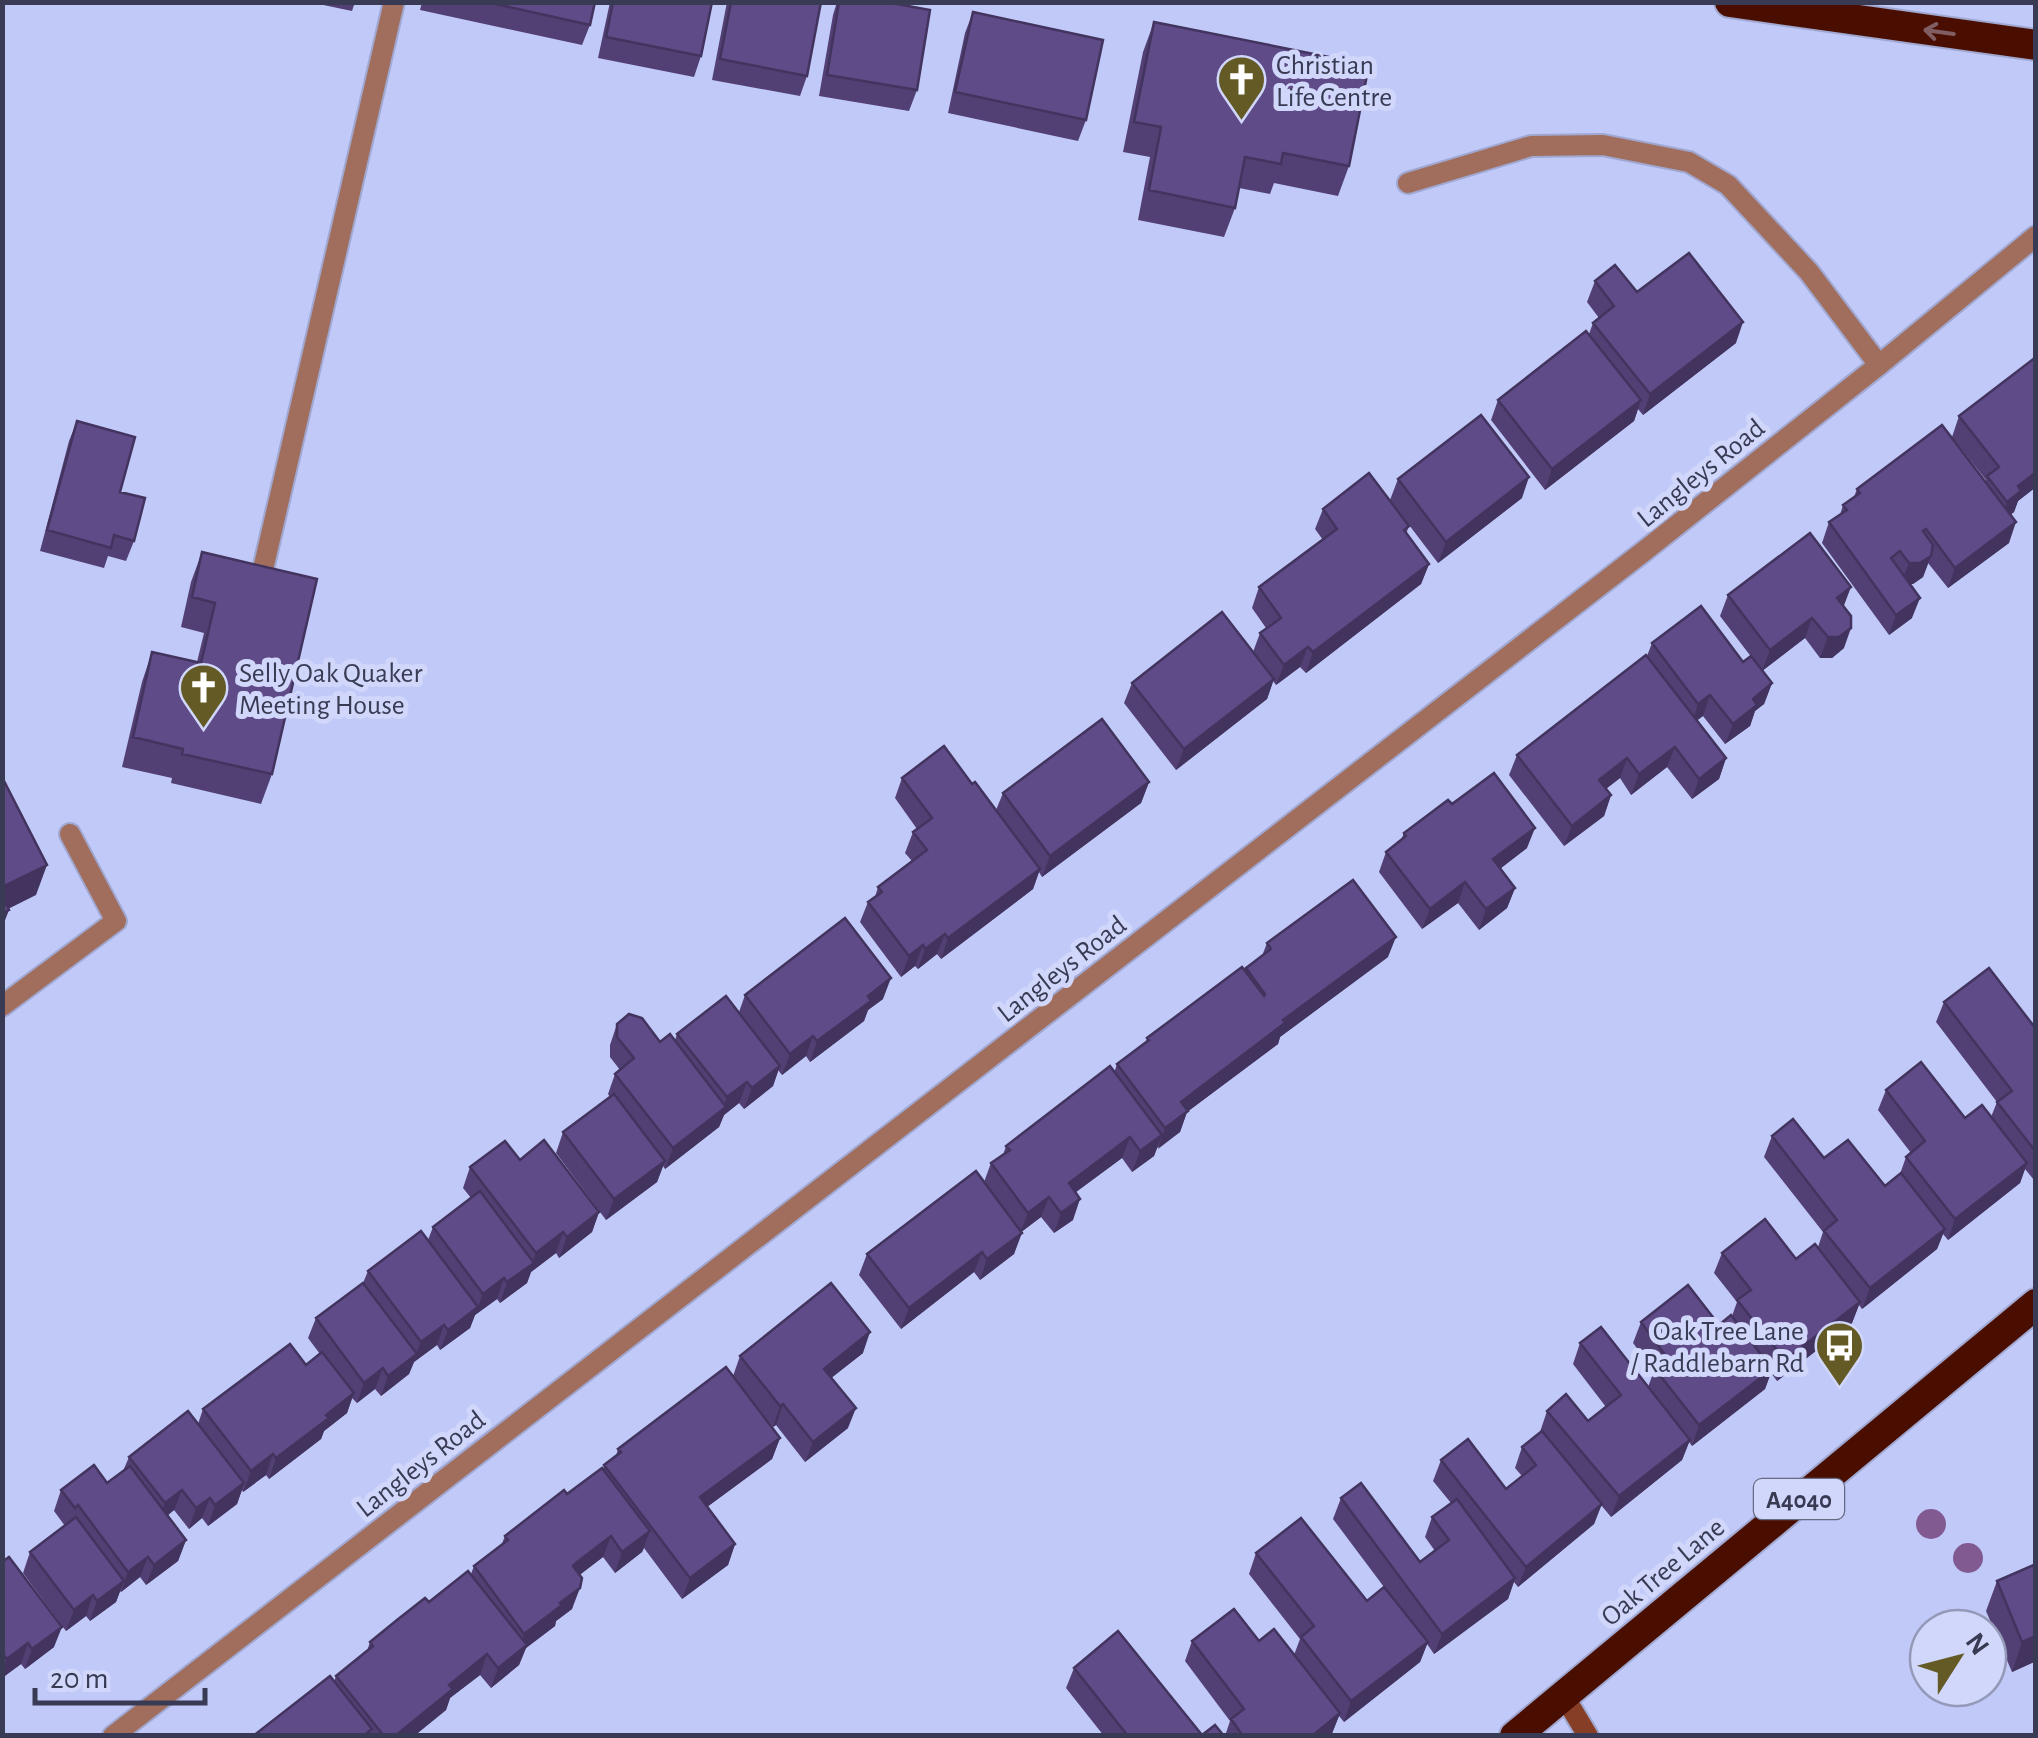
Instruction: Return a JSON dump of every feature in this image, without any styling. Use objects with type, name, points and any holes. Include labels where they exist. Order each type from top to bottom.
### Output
[{"type":"highway","points":[[1730,2],[2036,45]]},
{"type":"highway","name":"Oak Tree Lane","points":[[1515,1736],[2036,1304]]},
{"type":"street","points":[[264,565],[394,2]]},
{"type":"street","points":[[1408,183],[1531,146],[1604,145],[1689,162],[1728,185],[1810,272],[1879,365]]},
{"type":"street","name":"Langleys Road","points":[[113,1736],[1628,564],[2035,239]]},
{"type":"street","points":[[2,1006],[116,921],[70,834]]},
{"type":"street","points":[[1564,1696],[1588,1736]]},
{"type":"building","points":[[487,2],[595,2],[590,25]]},
{"type":"building","points":[[613,2],[712,2],[701,56],[606,37]]},
{"type":"building","points":[[731,2],[821,2],[807,76],[720,59]]},
{"type":"building","points":[[839,2],[886,2],[930,10],[917,90],[827,75]]},
{"type":"building","points":[[973,12],[1103,40],[1086,120],[955,92]]},
{"type":"building","name":"Christian Life Centre","points":[[1154,22],[1369,65],[1349,166],[1283,153],[1281,164],[1245,157],[1235,208],[1149,190],[1161,127],[1134,122]]},
{"type":"building","points":[[1689,253],[1743,322],[1650,394],[1593,323],[1614,306],[1595,281],[1615,265],[1637,292]]},
{"type":"building","points":[[1586,331],[1641,400],[1552,469],[1498,400]]},
{"type":"building","points":[[2036,357],[2036,472],[2018,486],[2021,491],[2007,502],[1987,476],[1999,467],[1959,416]]},
{"type":"building","points":[[1481,415],[1529,477],[1446,542],[1398,479]]},
{"type":"building","points":[[77,421],[135,437],[120,492],[145,498],[134,541],[114,535],[111,548],[47,530]]},
{"type":"building","points":[[1942,425],[2016,522],[1955,568],[1926,529],[1923,531],[1933,545],[1931,556],[1920,563],[1909,563],[1900,551],[1891,558],[1920,598],[1896,615],[1829,522],[1847,510],[1843,505],[1860,493],[1857,489]]},
{"type":"building","points":[[1369,473],[1409,526],[1404,530],[1429,564],[1313,652],[1308,647],[1284,665],[1260,633],[1281,618],[1259,587],[1337,529],[1323,509]]},
{"type":"building","points":[[1810,533],[1851,587],[1837,598],[1851,616],[1851,628],[1839,637],[1828,637],[1812,618],[1770,650],[1728,595]]},
{"type":"building","name":"Selly Oak Quaker Meeting House","points":[[202,552],[317,579],[272,774],[182,754],[183,749],[133,737],[152,652],[201,663],[215,603],[192,597]]},
{"type":"building","points":[[1701,606],[1743,662],[1751,656],[1772,683],[1753,699],[1757,705],[1733,724],[1710,695],[1698,704],[1652,643]]},
{"type":"building","points":[[1222,612],[1274,679],[1184,749],[1132,683]]},
{"type":"building","points":[[1646,655],[1726,758],[1699,779],[1675,747],[1639,774],[1627,758],[1599,780],[1611,795],[1572,826],[1517,755]]},
{"type":"building","points":[[1102,719],[1149,782],[1050,856],[1003,793]]},
{"type":"building","points":[[944,746],[1040,869],[948,938],[945,934],[909,956],[868,902],[882,892],[878,887],[927,850],[913,832],[932,818],[902,778]]},
{"type":"building","points":[[1494,773],[1535,828],[1493,859],[1515,888],[1486,909],[1465,882],[1430,909],[1386,852],[1448,800],[1452,804]]},
{"type":"building","points":[[2,777],[47,865],[2,887]]},
{"type":"building","points":[[1353,880],[1396,937],[1181,1102],[1188,1111],[1165,1128],[1117,1064],[1242,967],[1264,996],[1246,968],[1271,949],[1267,943]]},
{"type":"building","points":[[845,918],[891,978],[868,996],[871,1001],[817,1041],[813,1036],[790,1054],[745,995]]},
{"type":"building","points":[[1989,968],[2036,1029],[2036,1152],[1997,1102],[2012,1091],[1944,1002]]},
{"type":"building","points":[[726,996],[780,1066],[752,1088],[747,1082],[727,1097],[677,1034]]},
{"type":"building","points":[[629,1014],[642,1018],[660,1042],[670,1034],[726,1107],[673,1148],[615,1074],[634,1058],[617,1037],[617,1024]]},
{"type":"building","points":[[1921,1062],[1965,1118],[1982,1105],[2027,1163],[1955,1219],[1906,1157],[1925,1141],[1886,1090]]},
{"type":"building","points":[[1110,1066],[1162,1135],[1140,1151],[1130,1137],[1069,1183],[1080,1199],[1061,1213],[1049,1197],[1028,1213],[991,1163],[1010,1150],[1006,1146]]},
{"type":"building","points":[[614,1094],[665,1161],[614,1199],[563,1132]]},
{"type":"building","points":[[1793,1119],[1824,1158],[1848,1140],[1885,1186],[1901,1173],[1945,1229],[1870,1288],[1824,1231],[1837,1220],[1772,1136]]},
{"type":"building","points":[[544,1140],[599,1212],[567,1237],[563,1232],[536,1253],[470,1167],[505,1141],[520,1160]]},
{"type":"building","points":[[976,1171],[1022,1233],[987,1259],[982,1252],[909,1308],[867,1254]]},
{"type":"building","points":[[480,1191],[534,1263],[483,1294],[433,1227]]},
{"type":"building","points":[[1765,1219],[1796,1259],[1815,1244],[1860,1302],[1785,1360],[1737,1300],[1751,1290],[1722,1253]]},
{"type":"building","points":[[421,1231],[478,1307],[448,1330],[444,1325],[421,1342],[368,1271]]},
{"type":"building","points":[[363,1283],[417,1354],[388,1376],[383,1368],[364,1383],[316,1318]]},
{"type":"building","points":[[831,1283],[870,1332],[824,1369],[856,1408],[813,1442],[740,1356]]},
{"type":"building","points":[[1688,1285],[1719,1325],[1731,1315],[1772,1369],[1699,1425],[1655,1369],[1668,1359],[1641,1322]]},
{"type":"building","points":[[1601,1327],[1690,1440],[1619,1496],[1547,1411],[1566,1394],[1588,1421],[1621,1395],[1580,1343]]},
{"type":"building","points":[[290,1344],[306,1365],[322,1352],[354,1393],[326,1415],[329,1418],[276,1458],[273,1454],[251,1471],[203,1409]]},
{"type":"building","points":[[726,1367],[780,1438],[700,1497],[735,1544],[690,1578],[604,1465],[621,1452],[618,1449]]},
{"type":"building","points":[[188,1411],[244,1483],[215,1505],[210,1498],[196,1508],[182,1490],[165,1503],[129,1457]]},
{"type":"building","points":[[1542,1431],[1602,1504],[1526,1567],[1441,1460],[1468,1439],[1506,1489],[1536,1465],[1522,1447]]},
{"type":"building","points":[[94,1465],[107,1483],[130,1466],[186,1540],[154,1565],[148,1557],[128,1572],[78,1505],[75,1508],[61,1490]]},
{"type":"building","points":[[602,1468],[650,1531],[622,1552],[611,1536],[576,1563],[573,1566],[582,1578],[580,1588],[524,1634],[474,1566],[564,1490],[567,1494]]},
{"type":"building","points":[[1361,1483],[1420,1562],[1449,1540],[1432,1517],[1457,1499],[1515,1578],[1442,1634],[1341,1498]]},
{"type":"building","points":[[76,1517],[124,1581],[97,1601],[93,1595],[74,1610],[30,1552]]},
{"type":"building","points":[[1301,1518],[1367,1601],[1384,1587],[1428,1642],[1351,1701],[1301,1637],[1314,1626],[1256,1553]]},
{"type":"building","points":[[9,1557],[62,1627],[32,1649],[28,1643],[7,1659],[2,1653],[2,1562]]},
{"type":"building","points":[[2036,1564],[2036,1636],[2022,1642],[1997,1581]]},
{"type":"building","points":[[468,1571],[527,1645],[498,1668],[487,1654],[449,1685],[453,1689],[395,1736],[384,1736],[336,1676],[397,1620],[425,1598],[429,1602]]},
{"type":"building","points":[[1234,1609],[1259,1641],[1274,1629],[1340,1713],[1312,1736],[1243,1736],[1231,1719],[1244,1709],[1192,1641]]},
{"type":"building","points":[[1118,1631],[1202,1735],[1215,1725],[1224,1736],[1128,1736],[1074,1668]]},
{"type":"building","points":[[330,1676],[372,1729],[363,1736],[253,1736]]},
{"type":"place","name":"Christian Life Centre","points":[[1241,122]]},
{"type":"place","name":"Selly Oak Quaker Meeting House","points":[[204,730]]},
{"type":"place","name":"Oak Tree Lane / Raddlebarn Rd","points":[[1839,1388]]}]
